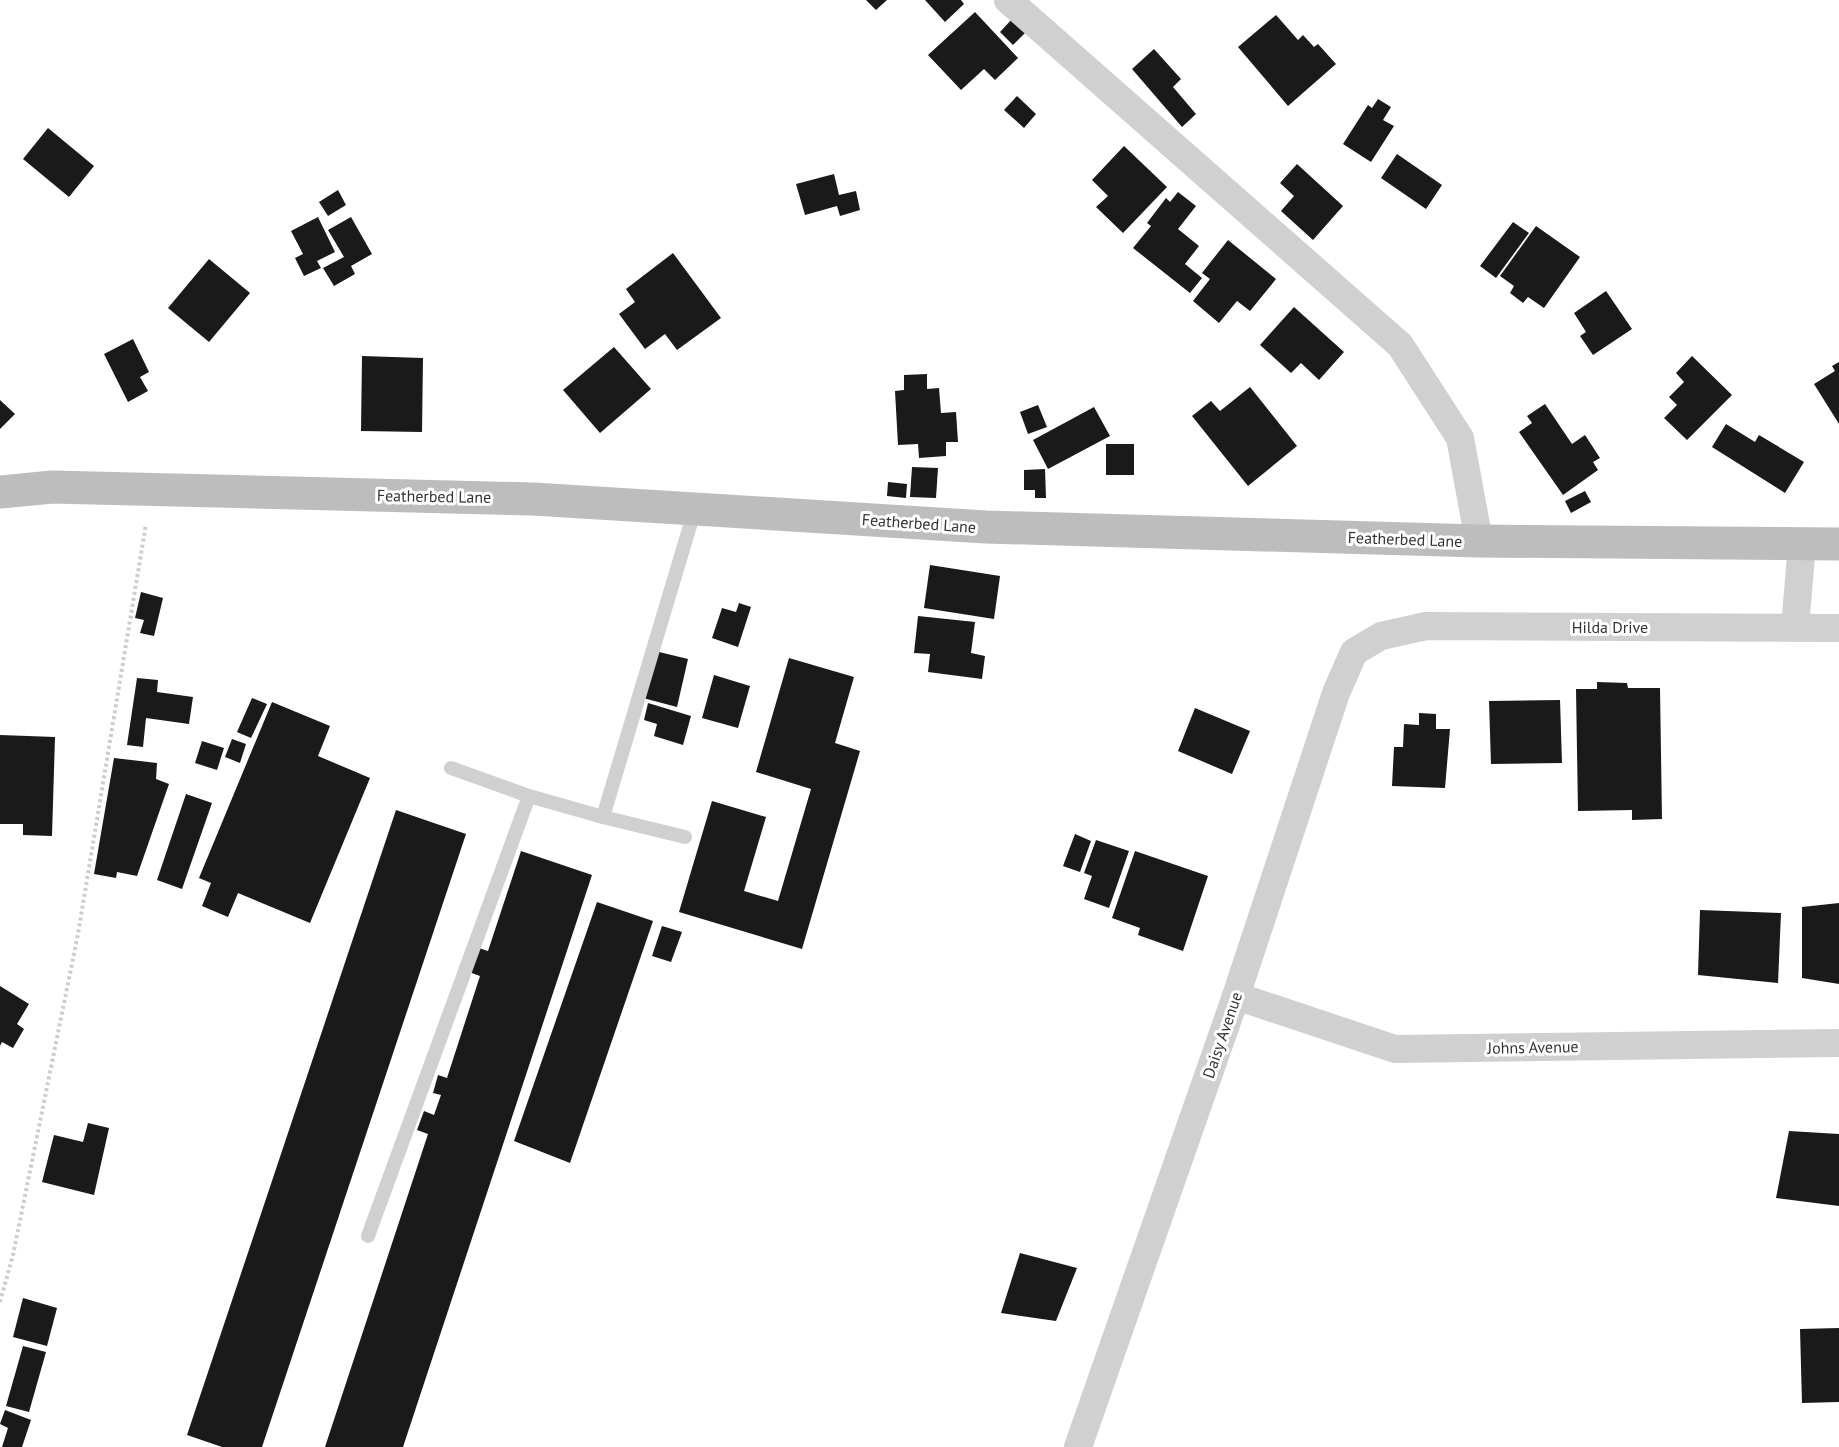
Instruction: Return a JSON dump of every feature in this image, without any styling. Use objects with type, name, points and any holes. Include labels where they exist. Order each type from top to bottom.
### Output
[{"type":"main road","name":"Featherbed Lane","points":[[0,492],[52,487],[533,499],[986,527],[1479,541],[1839,544]]},
{"type":"street","points":[[1008,0],[1400,345],[1460,438],[1479,541]]},
{"type":"street","points":[[1795,627],[1802,544]]},
{"type":"street","name":"Hilda Drive","points":[[1381,636],[1426,626],[1839,627]]},
{"type":"street","name":"Daisy Avenue","points":[[1078,1447],[1236,996],[1336,693],[1354,652],[1381,636]]},
{"type":"street","name":"Johns Avenue","points":[[1236,996],[1395,1049],[1839,1043]]},
{"type":"lane","points":[[603,817],[695,509]]},
{"type":"lane","points":[[451,768],[603,817],[685,837]]},
{"type":"lane","points":[[368,1236],[529,795]]},
{"type":"path","points":[[0,1302],[12,1255],[78,934],[151,489]]},
{"type":"building","points":[[866,0],[887,0],[876,10]]},
{"type":"building","points":[[925,0],[961,0],[964,4],[945,22]]},
{"type":"building","points":[[975,12],[1018,58],[995,80],[984,69],[961,90],[928,55]]},
{"type":"building","points":[[1276,15],[1298,40],[1303,35],[1314,47],[1318,44],[1336,64],[1288,106],[1238,47]]},
{"type":"building","points":[[1013,18],[1026,32],[1013,45],[1000,32]]},
{"type":"building","points":[[1154,49],[1181,79],[1173,87],[1196,114],[1182,127],[1132,69]]},
{"type":"building","points":[[1017,96],[1036,114],[1024,128],[1004,110]]},
{"type":"building","points":[[1378,99],[1391,107],[1383,120],[1394,126],[1371,162],[1343,144],[1368,105],[1372,108]]},
{"type":"building","points":[[48,128],[94,166],[69,197],[23,159]]},
{"type":"building","points":[[1124,146],[1167,187],[1123,233],[1096,207],[1108,196],[1092,180]]},
{"type":"building","points":[[1397,154],[1442,185],[1426,209],[1381,178]]},
{"type":"building","points":[[1297,164],[1343,206],[1313,240],[1281,211],[1294,196],[1280,183]]},
{"type":"building","points":[[834,174],[839,195],[856,191],[860,210],[840,216],[837,206],[805,215],[796,184]]},
{"type":"building","points":[[338,190],[346,205],[328,216],[319,202]]},
{"type":"building","points":[[1178,192],[1196,206],[1178,229],[1199,246],[1185,264],[1202,278],[1190,293],[1133,248],[1151,226],[1147,223],[1166,198],[1170,202]]},
{"type":"building","points":[[318,217],[335,252],[317,261],[321,268],[304,276],[295,258],[303,254],[291,231]]},
{"type":"building","points":[[351,217],[372,254],[351,266],[355,274],[334,286],[323,268],[344,257],[328,230]]},
{"type":"building","points":[[1513,222],[1529,233],[1496,278],[1480,266]]},
{"type":"building","points":[[1536,226],[1580,257],[1544,308],[1528,297],[1523,303],[1510,293],[1514,286],[1500,276]]},
{"type":"building","points":[[1228,240],[1276,279],[1250,311],[1237,301],[1219,323],[1193,301],[1210,279],[1202,273]]},
{"type":"building","points":[[673,253],[721,318],[677,350],[665,334],[645,349],[619,314],[635,302],[626,289]]},
{"type":"building","points":[[209,259],[250,293],[209,342],[168,308]]},
{"type":"building","points":[[1606,291],[1632,329],[1593,355],[1580,336],[1586,332],[1574,313]]},
{"type":"building","points":[[1294,307],[1344,352],[1319,380],[1301,363],[1291,373],[1260,345]]},
{"type":"building","points":[[133,339],[149,372],[140,377],[148,391],[128,402],[104,354]]},
{"type":"building","points":[[614,347],[651,389],[600,433],[563,390]]},
{"type":"building","points":[[362,356],[423,358],[422,432],[361,431]]},
{"type":"building","points":[[1692,356],[1732,395],[1687,440],[1664,418],[1677,405],[1669,397],[1684,382],[1676,373]]},
{"type":"building","points":[[1839,362],[1839,424],[1814,384],[1835,371],[1832,366]]},
{"type":"building","points":[[927,374],[927,389],[939,388],[941,413],[956,412],[958,442],[946,442],[946,456],[919,458],[918,444],[898,445],[895,391],[904,390],[904,375]]},
{"type":"building","points":[[1250,387],[1297,446],[1248,486],[1192,416],[1211,401],[1220,411]]},
{"type":"building","points":[[0,400],[15,414],[0,429]]},
{"type":"building","points":[[1545,404],[1572,444],[1585,435],[1600,458],[1593,462],[1598,470],[1563,495],[1519,432],[1532,423],[1527,416]]},
{"type":"building","points":[[1038,405],[1047,427],[1028,434],[1020,412]]},
{"type":"building","points":[[1094,407],[1110,436],[1048,469],[1033,440]]},
{"type":"building","points":[[1726,424],[1755,442],[1759,435],[1804,462],[1785,493],[1712,447]]},
{"type":"building","points":[[1106,444],[1134,444],[1134,475],[1106,475]]},
{"type":"building","points":[[912,467],[938,468],[936,498],[910,497]]},
{"type":"building","points":[[1045,469],[1046,498],[1035,498],[1035,490],[1024,490],[1024,470]]},
{"type":"building","points":[[888,482],[907,484],[906,498],[887,496]]},
{"type":"building","points":[[1585,491],[1591,502],[1571,513],[1565,501]]},
{"type":"building","points":[[930,565],[1000,576],[994,619],[924,608]]},
{"type":"building","points":[[141,592],[163,598],[154,636],[140,633],[144,620],[135,618]]},
{"type":"building","points":[[739,603],[751,607],[738,647],[712,638],[722,608],[736,612]]},
{"type":"building","points":[[918,616],[975,622],[971,653],[985,656],[982,679],[928,672],[930,654],[914,653]]},
{"type":"building","points":[[655,651],[688,659],[677,707],[643,698]]},
{"type":"building","points":[[789,658],[854,677],[835,743],[860,751],[802,949],[679,912],[712,801],[766,817],[744,891],[778,901],[811,789],[756,772]]},
{"type":"building","points":[[714,675],[750,686],[738,728],[702,718]]},
{"type":"building","points":[[137,678],[158,680],[157,692],[193,697],[189,724],[146,718],[143,747],[127,745]]},
{"type":"building","points":[[1597,682],[1627,683],[1628,688],[1660,688],[1662,819],[1632,820],[1632,810],[1578,811],[1576,689],[1597,689]]},
{"type":"building","points":[[252,698],[267,704],[251,738],[237,732]]},
{"type":"building","points":[[1560,700],[1562,763],[1491,764],[1489,701]]},
{"type":"building","points":[[272,702],[330,726],[318,756],[370,778],[310,923],[238,893],[228,917],[202,906],[211,883],[199,878]]},
{"type":"building","points":[[648,703],[691,716],[683,745],[654,736],[657,724],[644,720]]},
{"type":"building","points":[[1195,708],[1250,731],[1232,774],[1178,751]]},
{"type":"building","points":[[1419,713],[1436,714],[1436,729],[1450,729],[1445,788],[1392,786],[1394,747],[1403,747],[1404,724],[1419,725]]},
{"type":"building","points":[[0,735],[55,737],[52,836],[23,835],[23,824],[0,824]]},
{"type":"building","points":[[232,739],[246,744],[240,763],[225,757]]},
{"type":"building","points":[[202,741],[224,748],[217,770],[195,763]]},
{"type":"building","points":[[114,758],[157,763],[156,779],[169,784],[137,876],[117,872],[116,878],[94,874]]},
{"type":"building","points":[[186,794],[212,803],[182,889],[157,880]]},
{"type":"building","points":[[396,810],[466,834],[262,1447],[222,1447],[187,1435]]},
{"type":"building","points":[[1075,834],[1091,841],[1080,872],[1063,866]]},
{"type":"building","points":[[1096,840],[1129,851],[1109,908],[1084,899],[1092,876],[1084,873]]},
{"type":"building","points":[[521,851],[592,875],[403,1447],[325,1447],[428,1134],[417,1130],[424,1111],[434,1115],[441,1095],[433,1093],[438,1075],[447,1078],[480,976],[469,972],[476,947],[488,951]]},
{"type":"building","points":[[1135,851],[1208,876],[1183,951],[1138,935],[1140,928],[1112,918]]},
{"type":"building","points":[[597,902],[653,921],[570,1163],[514,1141]]},
{"type":"building","points":[[1839,903],[1839,984],[1802,978],[1802,907]]},
{"type":"building","points":[[1700,910],[1781,913],[1778,983],[1698,975]]},
{"type":"building","points":[[662,926],[682,932],[671,962],[652,956]]},
{"type":"building","points":[[0,986],[29,1004],[17,1024],[24,1029],[13,1048],[2,1042],[0,1046]]},
{"type":"building","points":[[88,1123],[109,1128],[94,1195],[42,1182],[54,1135],[83,1142]]},
{"type":"building","points":[[1789,1131],[1839,1134],[1839,1206],[1776,1198]]},
{"type":"building","points":[[1020,1253],[1077,1268],[1056,1321],[1001,1313]]},
{"type":"building","points":[[23,1298],[57,1308],[47,1346],[13,1337]]},
{"type":"building","points":[[1839,1328],[1839,1402],[1802,1403],[1800,1329]]},
{"type":"building","points":[[23,1346],[46,1352],[29,1412],[6,1406]]},
{"type":"building","points":[[5,1410],[31,1420],[22,1447],[2,1447],[8,1428],[0,1424]]}]
